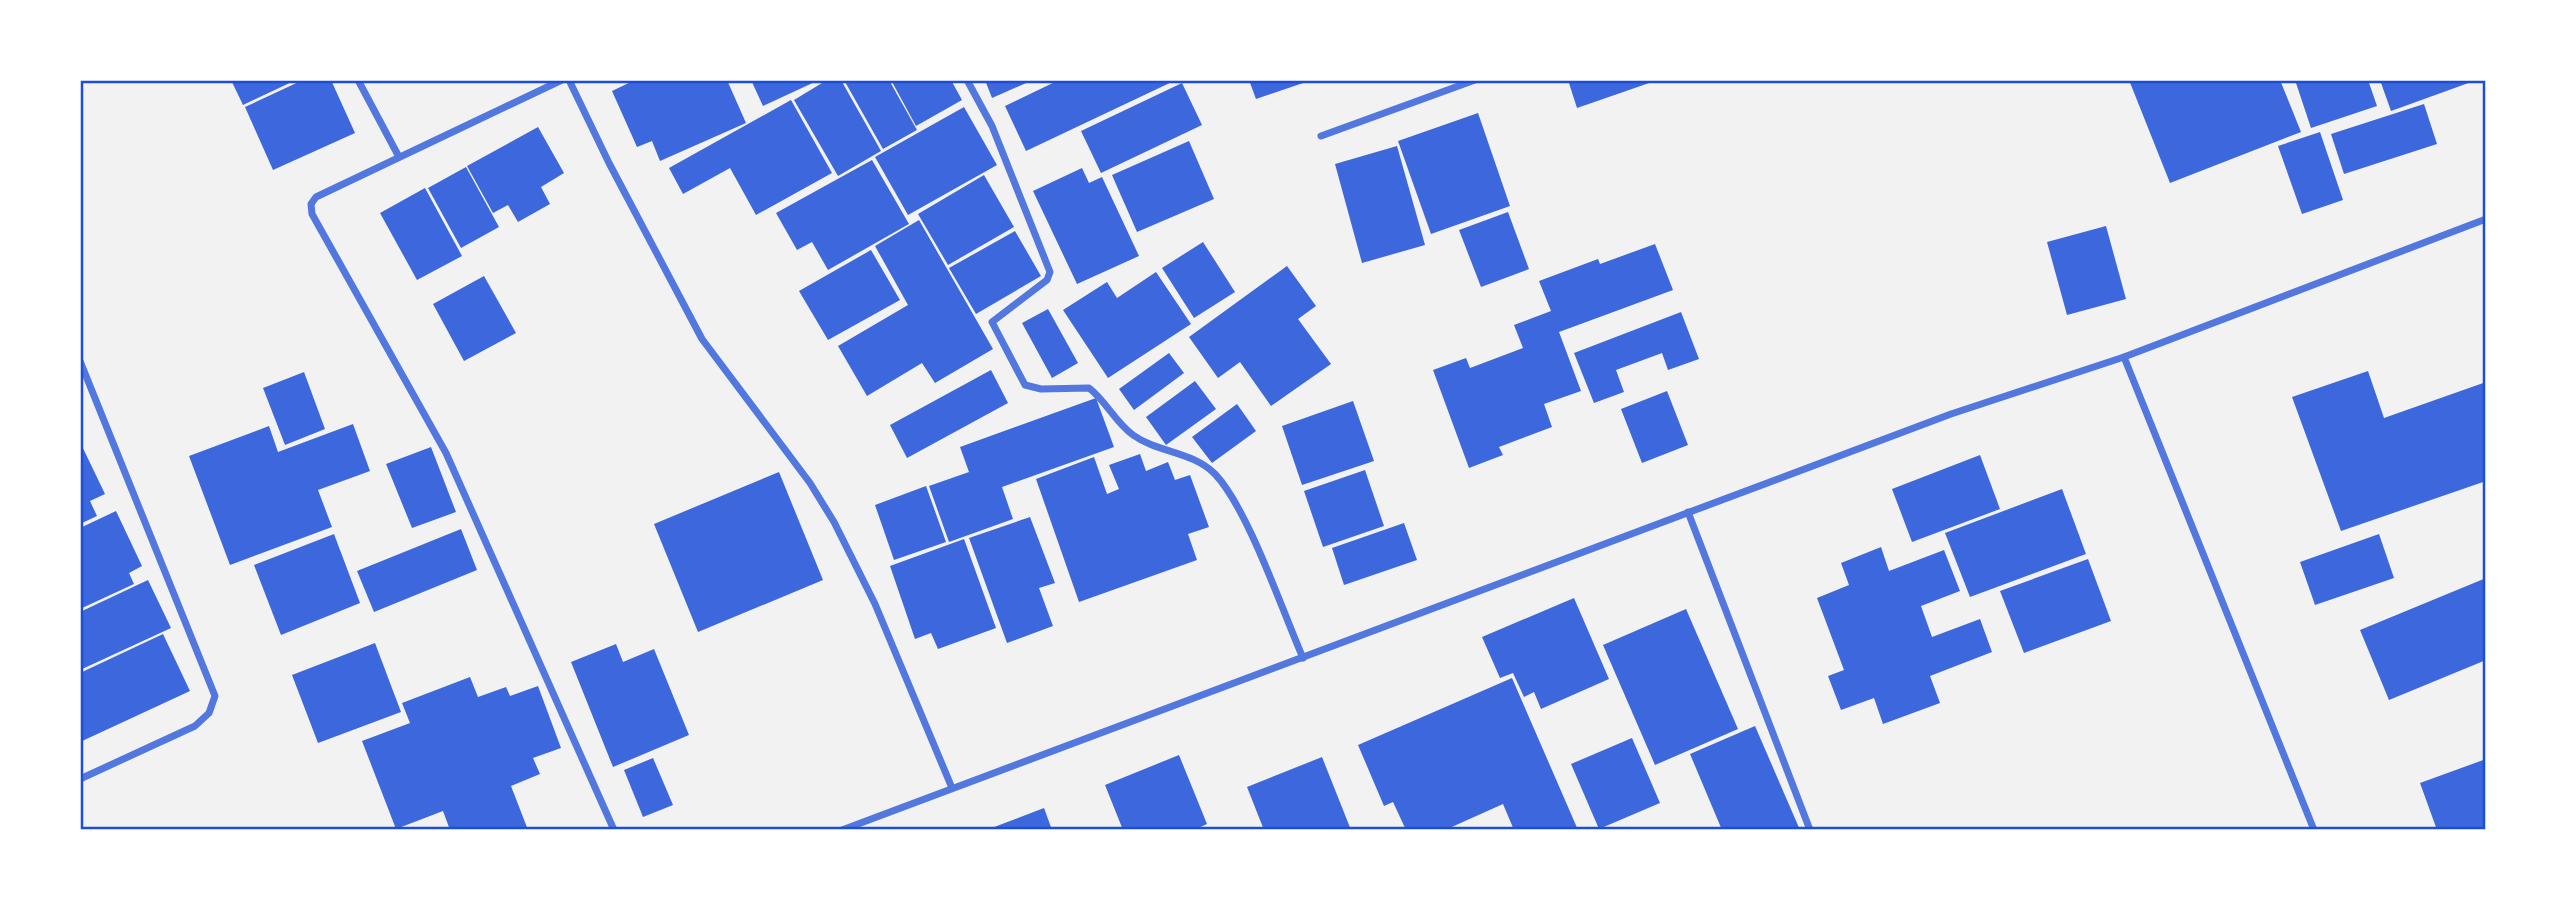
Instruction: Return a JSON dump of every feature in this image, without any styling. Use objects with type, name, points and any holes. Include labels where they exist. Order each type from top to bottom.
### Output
[{"type":"street","points":[[358,80],[399,157]]},
{"type":"street","points":[[562,80],[316,197],[311,204],[313,214],[446,453],[614,830]]},
{"type":"street","points":[[569,80],[609,163],[702,338],[810,483],[834,522],[875,604],[951,788]]},
{"type":"street","points":[[967,80],[992,126],[1051,272],[1047,280],[992,322],[1025,385],[1041,389],[1089,388],[1132,435],[1153,446],[1199,462],[1213,473],[1229,492],[1303,659]]},
{"type":"street","points":[[1321,136],[1475,80]]},
{"type":"street","points":[[842,830],[1951,414],[2124,357],[2486,219]]},
{"type":"street","points":[[2124,357],[2314,830]]},
{"type":"street","points":[[80,361],[215,696],[209,713],[195,726],[80,779]]},
{"type":"street","points":[[1688,512],[1810,830]]},
{"type":"building","points":[[231,80],[296,80],[243,105]]},
{"type":"building","points":[[303,80],[331,80],[355,133],[273,170],[245,107]]},
{"type":"building","points":[[635,80],[727,80],[746,123],[660,161],[652,141],[637,147],[612,91]]},
{"type":"building","points":[[751,80],[819,80],[763,106]]},
{"type":"building","points":[[827,80],[841,80],[881,151],[838,176],[794,100]]},
{"type":"building","points":[[844,80],[889,80],[917,130],[883,149]]},
{"type":"building","points":[[891,80],[951,80],[962,100],[916,126]]},
{"type":"building","points":[[985,80],[1033,80],[992,98]]},
{"type":"building","points":[[1059,80],[1176,80],[1026,151],[1005,106]]},
{"type":"building","points":[[1249,80],[1309,80],[1309,81],[1256,99]]},
{"type":"building","points":[[1568,80],[1655,80],[1655,81],[1577,108]]},
{"type":"building","points":[[2129,80],[2280,80],[2301,132],[2170,183]]},
{"type":"building","points":[[2295,80],[2368,80],[2377,106],[2311,128]]},
{"type":"building","points":[[2380,80],[2474,80],[2474,81],[2391,111]]},
{"type":"building","points":[[1182,83],[1202,125],[1101,173],[1081,131]]},
{"type":"building","points":[[791,100],[832,173],[756,215],[730,168],[683,194],[669,168]]},
{"type":"building","points":[[2424,104],[2437,144],[2344,174],[2331,134]]},
{"type":"building","points":[[964,107],[997,165],[908,215],[875,157]]},
{"type":"building","points":[[1478,113],[1510,206],[1431,234],[1398,141]]},
{"type":"building","points":[[538,127],[564,173],[541,187],[550,204],[518,222],[508,205],[493,213],[467,166]]},
{"type":"building","points":[[2320,132],[2343,200],[2302,214],[2278,146]]},
{"type":"building","points":[[1189,141],[1214,199],[1137,232],[1112,175]]},
{"type":"building","points":[[1397,146],[1425,245],[1362,263],[1335,164]]},
{"type":"building","points":[[872,160],[909,224],[828,270],[812,242],[797,250],[776,213]]},
{"type":"building","points":[[466,167],[499,227],[461,248],[428,188]]},
{"type":"building","points":[[1082,168],[1089,183],[1102,177],[1139,256],[1077,284],[1033,191]]},
{"type":"building","points":[[984,175],[1014,227],[948,265],[918,214]]},
{"type":"building","points":[[425,188],[462,256],[417,280],[380,213]]},
{"type":"building","points":[[1508,212],[1529,269],[1481,287],[1459,230]]},
{"type":"building","points":[[919,220],[993,349],[935,383],[922,363],[867,396],[838,346],[908,305],[875,246]]},
{"type":"building","points":[[2106,226],[2126,299],[2067,315],[2047,242]]},
{"type":"building","points":[[1015,231],[1041,276],[976,314],[949,268]]},
{"type":"building","points":[[1203,242],[1235,292],[1194,318],[1162,268]]},
{"type":"building","points":[[1655,244],[1673,290],[1559,332],[1581,391],[1544,404],[1552,427],[1499,447],[1503,455],[1469,468],[1433,370],[1466,358],[1470,368],[1523,348],[1514,325],[1551,311],[1539,281],[1598,259],[1600,264]]},
{"type":"building","points":[[871,250],[900,300],[828,340],[799,291]]},
{"type":"building","points":[[1287,266],[1316,306],[1298,319],[1331,364],[1271,406],[1240,362],[1218,378],[1189,337]]},
{"type":"building","points":[[1156,272],[1191,324],[1108,378],[1063,310],[1107,282],[1117,298]]},
{"type":"building","points":[[484,276],[516,333],[464,361],[433,304]]},
{"type":"building","points":[[1048,309],[1078,363],[1052,378],[1022,323]]},
{"type":"building","points":[[1681,312],[1699,359],[1668,370],[1662,353],[1616,370],[1624,392],[1594,403],[1574,353]]},
{"type":"building","points":[[1169,353],[1184,373],[1134,410],[1119,389]]},
{"type":"building","points":[[991,370],[1008,403],[907,458],[890,425]]},
{"type":"building","points":[[2368,371],[2384,418],[2486,382],[2486,481],[2341,531],[2292,397]]},
{"type":"building","points":[[304,372],[325,429],[285,445],[263,388]]},
{"type":"building","points":[[1195,381],[1216,409],[1166,445],[1146,417]]},
{"type":"building","points":[[1667,391],[1688,445],[1642,463],[1621,409]]},
{"type":"building","points":[[1096,398],[1114,447],[1002,487],[1013,519],[949,542],[929,486],[969,472],[960,447]]},
{"type":"building","points":[[1353,401],[1374,461],[1302,485],[1282,426]]},
{"type":"building","points":[[1237,404],[1256,431],[1212,463],[1192,437]]},
{"type":"building","points":[[353,424],[370,471],[318,490],[332,527],[230,565],[189,456],[269,426],[278,452]]},
{"type":"building","points":[[80,442],[105,494],[90,501],[97,516],[80,524]]},
{"type":"building","points":[[431,447],[456,512],[412,528],[386,464]]},
{"type":"building","points":[[1140,454],[1146,471],[1168,462],[1175,480],[1190,475],[1209,527],[1188,534],[1197,560],[1079,602],[1036,479],[1094,457],[1107,494],[1119,489],[1109,465]]},
{"type":"building","points":[[1980,455],[2000,509],[1912,542],[1892,489]]},
{"type":"building","points":[[1365,470],[1384,526],[1323,547],[1304,491]]},
{"type":"building","points":[[779,472],[823,580],[698,632],[654,524]]},
{"type":"building","points":[[926,486],[946,542],[894,560],[875,505]]},
{"type":"building","points":[[2062,489],[2086,554],[1970,597],[1945,533]]},
{"type":"building","points":[[116,511],[142,566],[129,573],[134,584],[80,609],[80,528]]},
{"type":"building","points":[[1030,517],[1055,583],[1039,588],[1053,626],[1007,643],[969,538]]},
{"type":"building","points":[[1404,523],[1417,560],[1344,585],[1332,548]]},
{"type":"building","points":[[461,529],[477,570],[374,612],[357,571]]},
{"type":"building","points":[[334,534],[360,603],[281,635],[254,565]]},
{"type":"building","points":[[2379,534],[2394,578],[2315,605],[2300,562]]},
{"type":"building","points":[[964,539],[996,628],[938,649],[931,633],[915,639],[890,566]]},
{"type":"building","points":[[1881,547],[1889,571],[1944,550],[1960,591],[1921,606],[1932,637],[1980,619],[1992,652],[1930,676],[1940,703],[1883,724],[1874,698],[1841,710],[1828,676],[1844,670],[1817,598],[1849,585],[1841,563]]},
{"type":"building","points":[[2088,559],[2111,621],[2024,653],[2000,591]]},
{"type":"building","points":[[2486,578],[2486,660],[2389,700],[2360,630]]},
{"type":"building","points":[[148,580],[171,628],[80,670],[80,612]]},
{"type":"building","points":[[1574,598],[1609,679],[1541,709],[1534,692],[1524,697],[1513,673],[1500,678],[1482,637]]},
{"type":"building","points":[[1686,609],[1738,729],[1655,765],[1603,645]]},
{"type":"building","points":[[163,634],[190,691],[80,742],[80,673]]},
{"type":"building","points":[[375,643],[401,712],[318,743],[292,675]]},
{"type":"building","points":[[616,644],[623,662],[654,649],[689,735],[613,767],[571,662]]},
{"type":"building","points":[[470,677],[478,697],[506,687],[510,696],[538,686],[561,748],[533,758],[540,774],[511,786],[528,830],[450,830],[443,811],[396,829],[362,741],[410,723],[402,703]]},
{"type":"building","points":[[1512,678],[1578,830],[1514,830],[1503,804],[1445,830],[1406,830],[1393,802],[1384,806],[1358,745]]},
{"type":"building","points":[[1755,726],[1800,830],[1722,830],[1690,754]]},
{"type":"building","points":[[1632,738],[1660,803],[1599,829],[1571,764]]},
{"type":"building","points":[[1179,755],[1207,824],[1194,830],[1123,830],[1105,785]]},
{"type":"building","points":[[1322,757],[1351,830],[1264,830],[1247,787]]},
{"type":"building","points":[[653,758],[673,805],[643,817],[624,770]]},
{"type":"building","points":[[2486,759],[2486,830],[2437,830],[2420,783]]},
{"type":"building","points":[[1044,808],[1052,830],[989,830],[989,829]]}]
